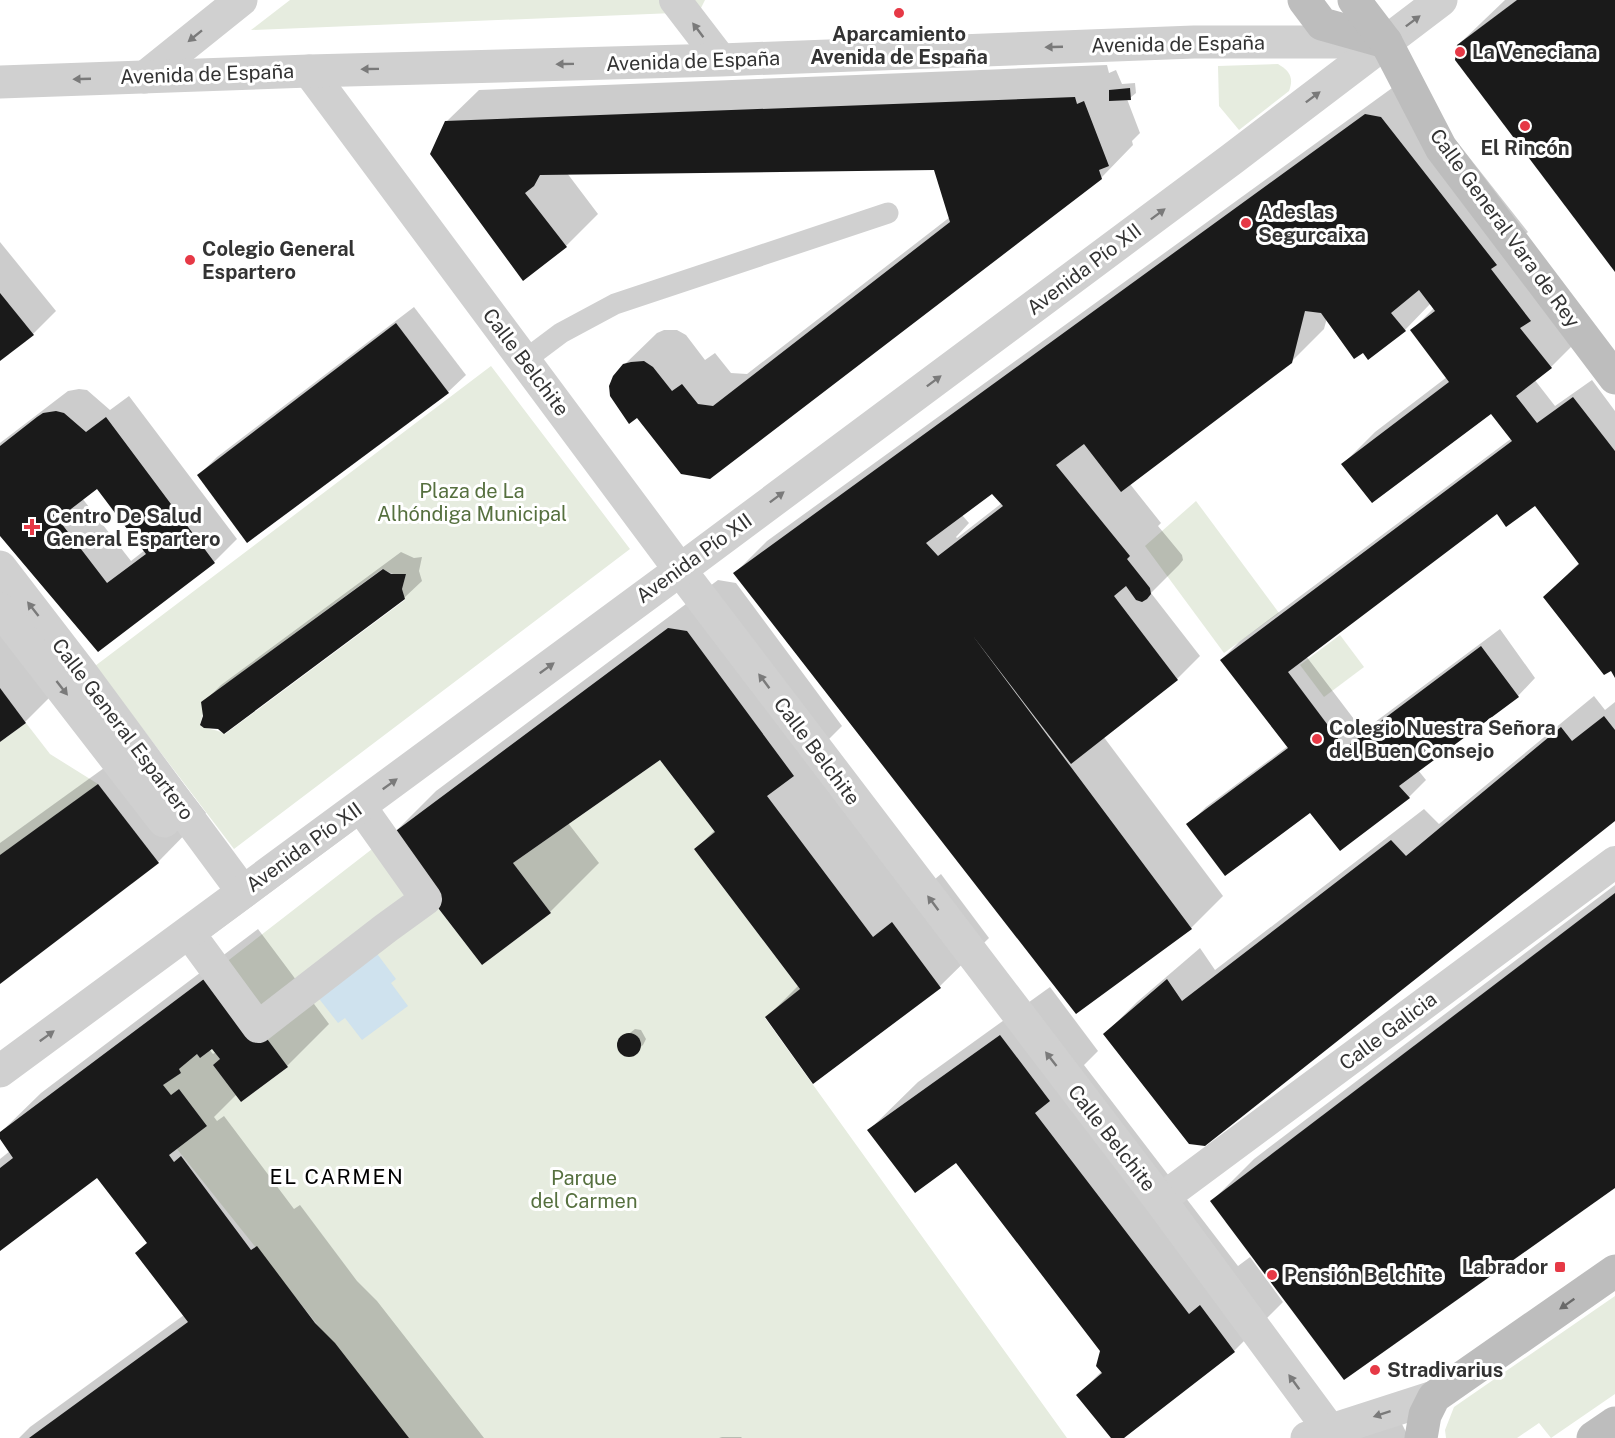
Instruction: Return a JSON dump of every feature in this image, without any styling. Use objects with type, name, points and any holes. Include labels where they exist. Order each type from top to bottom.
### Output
[{"type":"main road","points":[[1304,0],[1322,24],[1386,42]]},
{"type":"main road","name":"Calle General Vara de Rey","points":[[1354,0],[1386,42],[1441,148],[1615,378]]},
{"type":"main road","points":[[1421,1438],[1425,1415],[1434,1397],[1615,1271]]},
{"type":"main road","points":[[1593,1438],[1615,1423]]},
{"type":"street","points":[[145,76],[241,0]]},
{"type":"street","points":[[675,0],[721,60]]},
{"type":"street","name":"Avenida Pío XII","points":[[0,1071],[680,570],[1232,159],[1441,0]]},
{"type":"street","name":"Avenida de España","points":[[0,82],[309,70],[721,60],[1194,42],[1386,42]]},
{"type":"street","name":"Calle Belchite","points":[[309,70],[680,570],[1160,1200],[1318,1434]]},
{"type":"street","name":"Calle General Espartero","points":[[0,567],[87,680],[243,892]]},
{"type":"street","points":[[0,609],[203,871]]},
{"type":"street","points":[[271,872],[189,933],[258,1027],[426,899],[360,806]]},
{"type":"street","name":"Calle Galicia","points":[[1160,1200],[1615,862]]},
{"type":"street","points":[[1318,1434],[1434,1397]]},
{"type":"lane","points":[[525,360],[561,333],[615,304],[888,213]]},
{"type":"green space","points":[[290,0],[705,0],[699,12],[251,30]]},
{"type":"green space","points":[[1278,64],[1290,75],[1289,91],[1239,130],[1219,106],[1218,66]]},
{"type":"green space","name":"Plaza de La Alhóndiga Municipal","points":[[491,366],[630,549],[234,849],[95,666]],"holes":[[[382,569],[396,575],[406,574],[402,589],[405,600],[225,734],[200,725],[203,713],[202,702]]]},
{"type":"green space","points":[[1196,501],[1279,613],[1224,653],[1145,546]]},
{"type":"green space","points":[[1340,635],[1364,667],[1324,697],[1300,665]]},
{"type":"green space","points":[[26,723],[50,754],[98,784],[0,858],[0,742]]},
{"type":"green space","name":"Parque del Carmen","points":[[660,760],[715,832],[694,849],[800,989],[765,1018],[1067,1438],[408,1438],[177,1149],[207,1126],[179,1089],[171,1095],[163,1085],[181,1073],[179,1069],[197,1054],[200,1058],[212,1049],[220,1059],[213,1065],[241,1102],[288,1067],[216,970],[385,839],[482,965],[551,913],[513,863]]},
{"type":"green space","points":[[1615,1296],[1615,1394],[1551,1438],[1539,1423],[1517,1438],[1446,1438],[1445,1430],[1454,1407]]},
{"type":"water","points":[[372,947],[396,979],[391,983],[408,1006],[362,1040],[345,1018],[338,1023],[313,991]]},
{"type":"building","points":[[1517,0],[1615,0],[1615,272],[1455,60],[1457,45]]},
{"type":"building","points":[[1130,88],[1131,100],[1109,101],[1109,90]]},
{"type":"building","points":[[1075,97],[1077,104],[1084,101],[1109,166],[1099,170],[1102,179],[710,479],[681,474],[637,418],[629,424],[610,396],[609,386],[613,376],[623,364],[644,361],[653,367],[672,391],[682,384],[698,404],[713,406],[950,222],[934,170],[540,175],[534,186],[525,193],[567,247],[523,281],[430,154],[445,121]]},
{"type":"building","points":[[1365,114],[1381,117],[1497,265],[1491,269],[1531,321],[1520,328],[1552,368],[1516,396],[1537,423],[1573,397],[1615,451],[1615,678],[1611,671],[1604,675],[1543,597],[1579,564],[1535,506],[1506,527],[1497,514],[1288,672],[1345,748],[1481,646],[1519,697],[1399,786],[1410,798],[1340,851],[1310,813],[1225,876],[1186,824],[1288,748],[1220,660],[1512,441],[1491,414],[1372,503],[1341,464],[1449,382],[1410,330],[1435,311],[1419,290],[1391,313],[1406,331],[1368,360],[1363,353],[1354,359],[1321,313],[1305,311],[1292,363],[1121,492],[1084,444],[1056,465],[1130,556],[1127,559],[1150,588],[1151,594],[1142,602],[1136,600],[1126,586],[1114,596],[1178,680],[1071,764],[973,636],[1192,929],[1076,1014],[733,573]],"holes":[[[992,494],[1003,506],[938,556],[926,543]]]},
{"type":"building","points":[[0,293],[34,335],[0,361]]},
{"type":"building","points":[[396,323],[449,393],[247,543],[197,475]]},
{"type":"building","name":"Centro De Salud General Espartero","points":[[56,411],[64,413],[86,432],[106,417],[215,563],[98,652],[0,536],[0,446],[43,413]],"holes":[[[97,489],[146,554],[107,583],[58,519]]]},
{"type":"building","points":[[383,569],[391,574],[406,574],[402,589],[405,599],[224,734],[218,729],[204,728],[200,725],[203,716],[201,702]]},
{"type":"building","points":[[668,628],[687,631],[794,776],[767,796],[873,937],[892,922],[941,988],[813,1084],[765,1017],[800,989],[694,849],[715,832],[660,760],[513,863],[551,913],[482,965],[385,839]]},
{"type":"building","points":[[0,688],[26,723],[0,742]]},
{"type":"building","points":[[1604,716],[1615,730],[1615,821],[1205,1146],[1189,1144],[1103,1034],[1167,979],[1182,1001],[1391,840],[1406,856],[1561,727],[1572,741]]},
{"type":"building","points":[[98,784],[159,863],[0,984],[0,855]]},
{"type":"building","points":[[1615,893],[1615,1188],[1344,1380],[1210,1201]]},
{"type":"building","points":[[216,970],[288,1067],[241,1102],[213,1065],[220,1059],[212,1049],[200,1058],[197,1054],[179,1069],[181,1073],[163,1085],[171,1095],[179,1089],[207,1126],[169,1155],[174,1162],[181,1156],[251,1250],[257,1246],[315,1323],[335,1343],[409,1438],[29,1438],[188,1322],[135,1253],[147,1243],[97,1178],[0,1251],[0,1168],[13,1158],[0,1139],[0,1132]]},
{"type":"building","points":[[629,1033],[637,1037],[641,1045],[637,1053],[629,1057],[621,1053],[617,1045],[621,1037]]},
{"type":"building","points":[[1000,1035],[1050,1101],[1035,1113],[1189,1314],[1200,1305],[1235,1352],[1124,1438],[1111,1438],[1076,1395],[1102,1373],[1096,1366],[1100,1351],[956,1163],[915,1193],[867,1130]]},
{"type":"place","name":"Aparcamiento Avenida de España","points":[[899,13]]},
{"type":"place","name":"La Veneciana","points":[[1460,52]]},
{"type":"place","name":"El Rincón","points":[[1525,126]]},
{"type":"place","name":"Adeslas Segurcaixa","points":[[1246,223]]},
{"type":"place","name":"Colegio General Espartero","points":[[190,260]]},
{"type":"place","name":"Centro De Salud General Espartero","points":[[32,527]]},
{"type":"place","name":"Colegio Nuestra Señora del Buen Consejo","points":[[1317,739]]},
{"type":"place","name":"Labrador","points":[[1560,1267]]},
{"type":"place","name":"Pensión Belchite","points":[[1272,1275]]},
{"type":"place","name":"Stradivarius","points":[[1375,1370]]},
{"type":"district","name":"EL CARMEN","points":[[337,1176]]}]
